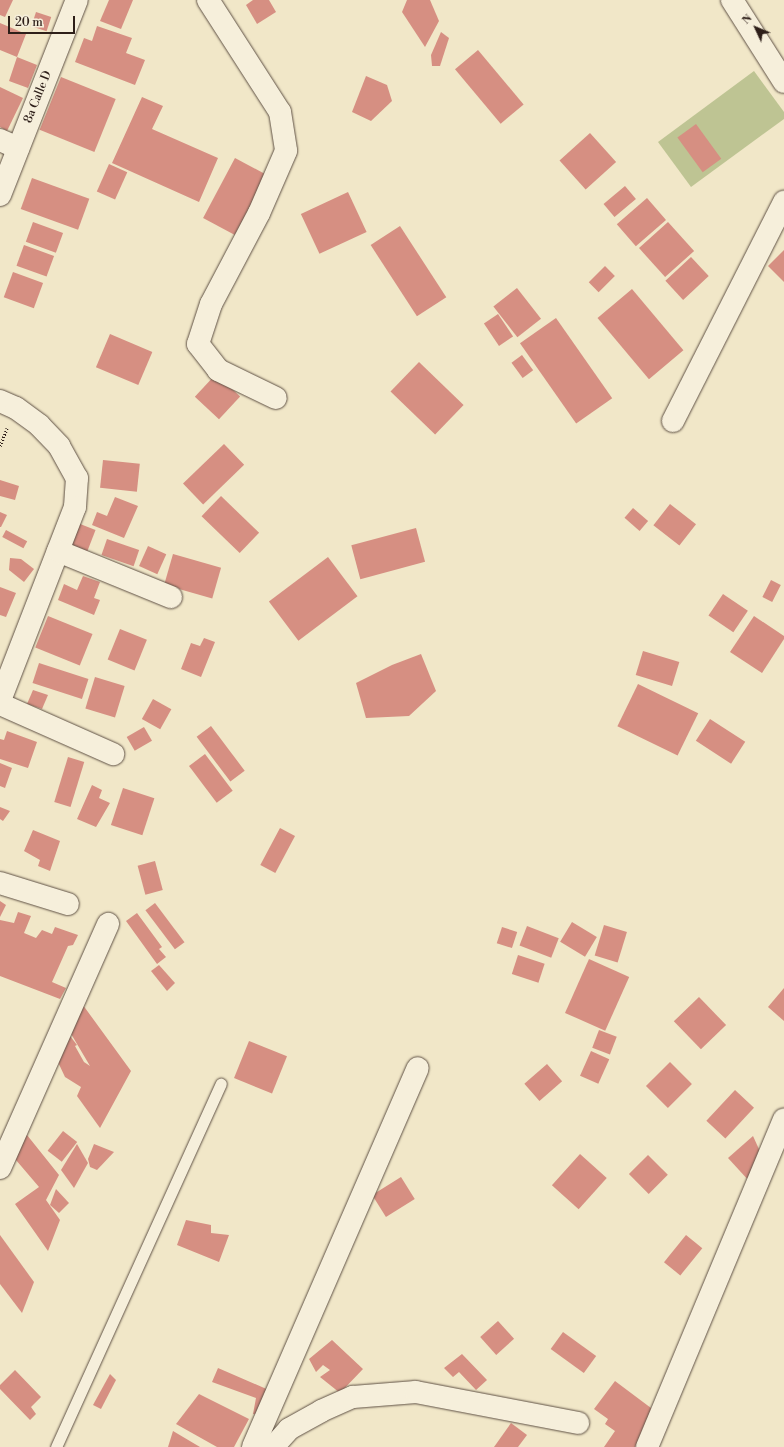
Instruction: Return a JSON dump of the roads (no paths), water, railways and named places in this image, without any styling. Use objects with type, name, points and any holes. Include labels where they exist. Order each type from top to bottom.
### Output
[{"type":"street","name":"8a Calle D","points":[[0,195],[9,144],[77,0]]},
{"type":"street","points":[[208,0],[280,112],[286,151],[260,213],[211,304],[198,344],[218,370],[276,398]]},
{"type":"street","points":[[732,0],[784,82]]},
{"type":"street","points":[[673,421],[784,202]]},
{"type":"street","points":[[0,401],[16,408],[39,424],[59,446],[77,478],[75,507],[0,700]]},
{"type":"street","points":[[58,552],[171,597]]},
{"type":"street","points":[[0,704],[113,754]]},
{"type":"street","points":[[0,883],[68,904]]},
{"type":"street","points":[[0,1168],[108,924]]},
{"type":"street","points":[[253,1447],[418,1068]]},
{"type":"street","points":[[647,1447],[784,1120]]},
{"type":"street","points":[[273,1447],[289,1429],[321,1411],[353,1397],[416,1392],[578,1423]]},
{"type":"lane","points":[[56,1447],[221,1084]]}]
